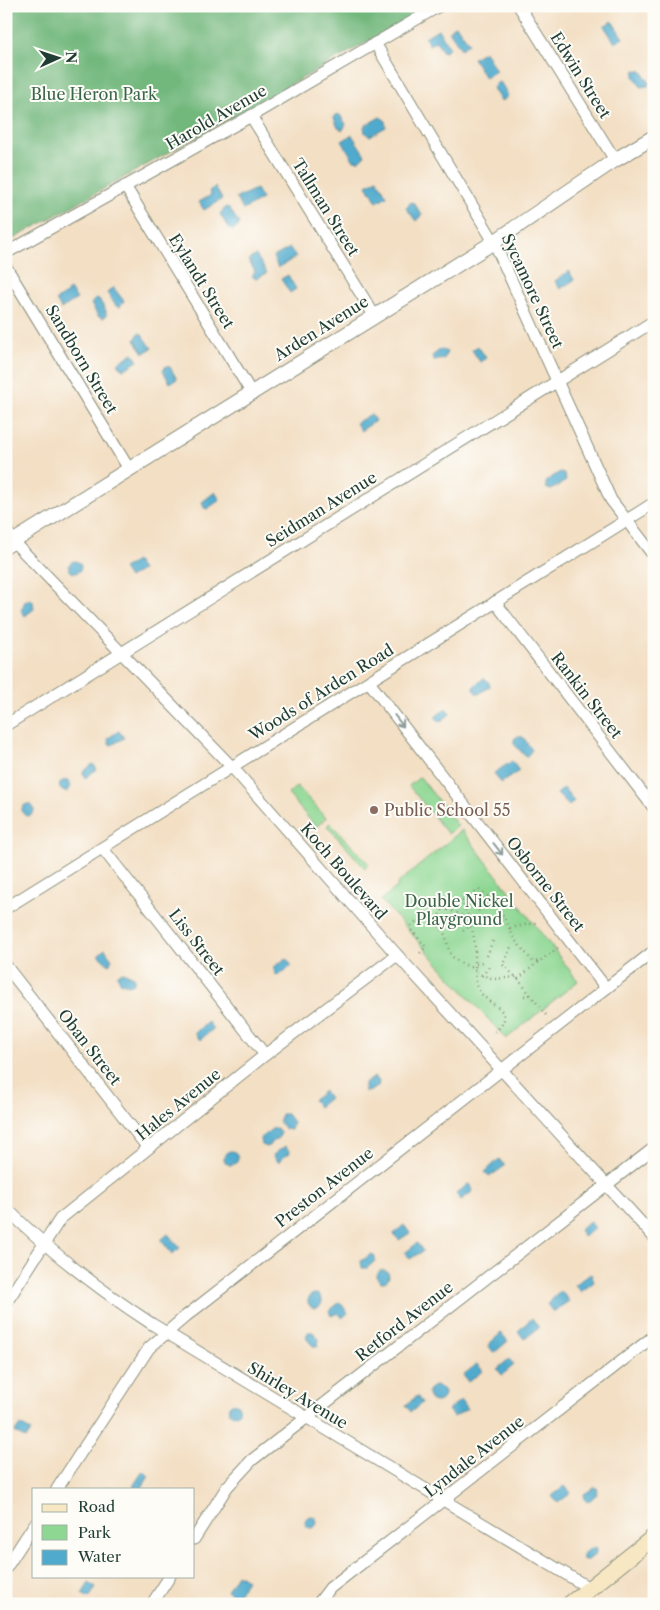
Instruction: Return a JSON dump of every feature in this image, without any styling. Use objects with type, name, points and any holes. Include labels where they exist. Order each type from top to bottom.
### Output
[{"type":"main road","points":[[570,1604],[654,1537]]},
{"type":"street","name":"Harold Avenue","points":[[6,253],[250,116],[439,6]]},
{"type":"street","name":"Edwin Street","points":[[519,6],[615,160]]},
{"type":"street","name":"Sycamore Street","points":[[375,43],[494,242],[611,500],[654,556]]},
{"type":"street","name":"Tallman Street","points":[[250,116],[374,316]]},
{"type":"street","name":"Arden Avenue","points":[[9,539],[129,468],[494,242],[615,160],[654,137]]},
{"type":"street","name":"Eylandt Street","points":[[125,186],[251,392]]},
{"type":"street","name":"Sandborn Street","points":[[6,267],[129,468]]},
{"type":"street","name":"Seidman Avenue","points":[[6,725],[654,321]]},
{"type":"street","name":"Woods of Arden Road","points":[[6,908],[654,504]]},
{"type":"street","name":"Koch Boulevard","points":[[9,539],[232,767],[397,955],[654,1237]]},
{"type":"street","name":"Rankin Street","points":[[495,602],[654,808]]},
{"type":"street","name":"Osborne Street","points":[[369,682],[606,988]]},
{"type":"street","name":"Liss Street","points":[[103,849],[265,1055]]},
{"type":"street","name":"Preston Avenue","points":[[58,1488],[149,1348],[165,1333],[654,951]]},
{"type":"street","name":"Hales Avenue","points":[[6,1303],[60,1219],[265,1055],[397,955]]},
{"type":"street","name":"Oban Street","points":[[6,966],[148,1148]]},
{"type":"street","name":"Retford Avenue","points":[[195,1538],[238,1473],[654,1148]]},
{"type":"street","name":"Shirley Avenue","points":[[6,1208],[44,1244],[94,1284],[165,1333],[589,1588]]},
{"type":"street","name":"Lyndale Avenue","points":[[318,1604],[330,1588],[654,1336]]},
{"type":"street","points":[[6,1568],[32,1528]]},
{"type":"street","points":[[152,1604],[169,1578]]},
{"type":"path","points":[[359,6],[364,10],[378,6]]},
{"type":"path","points":[[493,1034],[505,1022],[503,1015],[496,1005],[479,992],[474,937],[469,917],[462,902],[465,900],[478,911],[475,892],[477,890],[483,891],[497,903],[519,946],[532,960],[538,962]]},
{"type":"path","points":[[435,924],[442,910],[439,900]]},
{"type":"path","points":[[442,910],[456,912],[470,926]]},
{"type":"path","points":[[420,953],[426,947],[412,931],[412,926],[421,919],[435,924],[444,933],[453,957],[482,976],[498,979],[517,978],[559,948]]},
{"type":"path","points":[[510,928],[539,922]]},
{"type":"path","points":[[464,931],[470,926]]},
{"type":"path","points":[[487,956],[493,940]]},
{"type":"path","points":[[512,945],[503,964],[517,978],[546,1015]]},
{"type":"path","points":[[476,964],[485,961]]},
{"type":"path","points":[[482,976],[489,967]]},
{"type":"path","points":[[524,996],[531,995]]},
{"type":"green space","name":"Blue Heron Park","points":[[6,6],[432,6],[6,243]]},
{"type":"green space","points":[[420,777],[458,826],[448,834],[409,786]]},
{"type":"green space","points":[[297,786],[326,818],[316,827],[288,794]]},
{"type":"green space","points":[[330,823],[369,864],[365,868],[327,826]]},
{"type":"green space","name":"Double Nickel Playground","points":[[462,830],[578,981],[506,1039],[381,900],[398,886],[397,884]]},
{"type":"water","points":[[612,21],[623,38],[615,43],[604,26]]},
{"type":"water","points":[[454,25],[457,26],[469,43],[461,49],[449,31]]},
{"type":"water","points":[[438,29],[449,47],[445,52],[442,51],[436,41],[429,45],[425,37]]},
{"type":"water","points":[[485,51],[496,71],[485,78],[473,58]]},
{"type":"water","points":[[635,70],[642,71],[649,82],[648,86],[641,87],[634,76]]},
{"type":"water","points":[[498,82],[501,83],[508,95],[503,101],[500,100],[493,88]]},
{"type":"water","points":[[336,114],[340,115],[346,124],[343,130],[338,128],[334,118]]},
{"type":"water","points":[[380,117],[385,120],[386,127],[370,136],[365,133],[364,126]]},
{"type":"water","points":[[352,135],[365,155],[358,162],[357,160],[354,161],[342,141]]},
{"type":"water","points":[[377,179],[387,196],[377,202],[367,185]]},
{"type":"water","points":[[215,187],[222,199],[204,210],[199,202],[211,195],[209,191]]},
{"type":"water","points":[[256,189],[262,199],[243,210],[236,198]]},
{"type":"water","points":[[411,202],[414,203],[422,215],[416,221],[406,208]]},
{"type":"water","points":[[226,207],[229,208],[239,223],[238,227],[233,230],[229,229],[220,214]]},
{"type":"water","points":[[290,248],[296,257],[278,268],[273,257]]},
{"type":"water","points":[[256,255],[267,273],[256,279],[252,276],[255,271],[248,260]]},
{"type":"water","points":[[569,271],[574,280],[560,289],[555,281]]},
{"type":"water","points":[[288,275],[296,289],[290,293],[281,279]]},
{"type":"water","points":[[113,287],[124,301],[120,307],[116,306],[107,293]]},
{"type":"water","points":[[70,289],[77,299],[61,309],[56,300],[68,293],[67,291]]},
{"type":"water","points":[[96,298],[99,299],[106,311],[106,316],[103,318],[98,316],[91,304]]},
{"type":"water","points":[[139,333],[142,334],[152,348],[144,353],[135,340]]},
{"type":"water","points":[[478,346],[486,358],[480,362],[472,350]]},
{"type":"water","points":[[441,349],[447,352],[444,359],[434,361],[432,356]]},
{"type":"water","points":[[133,353],[138,361],[123,370],[118,363]]},
{"type":"water","points":[[166,366],[170,367],[177,379],[170,383],[163,371]]},
{"type":"water","points":[[371,414],[375,421],[361,431],[356,423]]},
{"type":"water","points":[[560,472],[565,475],[566,481],[551,490],[546,488],[546,481]]},
{"type":"water","points":[[215,492],[220,500],[207,509],[204,508],[202,502]]},
{"type":"water","points":[[77,561],[80,562],[80,572],[73,573],[70,572],[69,565],[70,562]]},
{"type":"water","points":[[136,561],[142,570],[129,578],[123,569]]},
{"type":"water","points":[[30,599],[33,601],[34,609],[25,616],[21,611],[25,601]]},
{"type":"water","points":[[484,678],[490,686],[479,694],[476,693],[473,687]]},
{"type":"water","points":[[446,708],[450,714],[440,722],[435,717]]},
{"type":"water","points":[[119,731],[124,738],[112,745],[109,744],[108,738]]},
{"type":"water","points":[[518,736],[523,737],[532,750],[526,757],[514,744],[514,739]]},
{"type":"water","points":[[512,761],[519,771],[501,783],[494,773]]},
{"type":"water","points":[[93,764],[97,769],[85,778],[83,772]]},
{"type":"water","points":[[65,780],[71,786],[65,792],[59,786]]},
{"type":"water","points":[[564,788],[574,801],[569,806],[557,794]]},
{"type":"water","points":[[28,804],[34,810],[28,816],[22,810]]},
{"type":"water","points":[[105,949],[112,959],[109,965],[98,955]]},
{"type":"water","points":[[286,958],[292,966],[276,975],[273,968]]},
{"type":"water","points":[[123,972],[134,977],[134,983],[129,985],[121,983],[117,975]]},
{"type":"water","points":[[208,1022],[213,1029],[200,1040],[194,1033]]},
{"type":"water","points":[[375,1077],[379,1081],[378,1086],[369,1092],[364,1091],[364,1083]]},
{"type":"water","points":[[324,1091],[329,1098],[318,1107],[313,1100]]},
{"type":"water","points":[[281,1114],[287,1114],[293,1122],[291,1130],[285,1129],[279,1122]]},
{"type":"water","points":[[277,1128],[281,1133],[279,1137],[267,1147],[262,1145],[260,1138],[272,1129]]},
{"type":"water","points":[[285,1146],[290,1152],[278,1162],[273,1155]]},
{"type":"water","points":[[231,1151],[236,1153],[238,1158],[236,1163],[231,1165],[226,1163],[224,1158],[226,1153]]},
{"type":"water","points":[[499,1159],[505,1166],[489,1177],[485,1172]]},
{"type":"water","points":[[468,1184],[471,1185],[473,1191],[461,1200],[456,1194]]},
{"type":"water","points":[[590,1222],[595,1228],[583,1236],[579,1230]]},
{"type":"water","points":[[404,1225],[410,1233],[399,1240],[393,1234]]},
{"type":"water","points":[[168,1234],[180,1248],[172,1254],[161,1240]]},
{"type":"water","points":[[417,1243],[423,1251],[410,1259],[405,1253]]},
{"type":"water","points":[[372,1254],[375,1256],[375,1261],[367,1268],[362,1268],[361,1261]]},
{"type":"water","points":[[381,1270],[385,1270],[389,1276],[385,1282],[381,1282],[377,1278],[377,1274]]},
{"type":"water","points":[[589,1274],[592,1275],[594,1282],[581,1292],[575,1285]]},
{"type":"water","points":[[561,1291],[569,1301],[553,1312],[547,1304]]},
{"type":"water","points":[[315,1294],[320,1296],[322,1301],[320,1306],[315,1308],[310,1306],[308,1301],[310,1296]]},
{"type":"water","points":[[340,1302],[348,1313],[342,1318],[338,1313],[331,1316],[329,1311]]},
{"type":"water","points":[[532,1318],[539,1328],[524,1339],[518,1331]]},
{"type":"water","points":[[308,1332],[313,1332],[319,1339],[318,1346],[313,1346],[306,1338]]},
{"type":"water","points":[[501,1333],[508,1341],[494,1353],[488,1345]]},
{"type":"water","points":[[509,1359],[514,1365],[502,1375],[497,1369]]},
{"type":"water","points":[[477,1364],[483,1371],[468,1382],[463,1375]]},
{"type":"water","points":[[436,1386],[444,1394],[436,1402],[428,1394]]},
{"type":"water","points":[[417,1396],[422,1403],[411,1412],[406,1405]]},
{"type":"water","points":[[461,1400],[467,1409],[454,1417],[448,1410]]},
{"type":"water","points":[[232,1404],[236,1404],[239,1409],[238,1413],[232,1414],[229,1411],[229,1407]]},
{"type":"water","points":[[20,1425],[31,1431],[26,1439],[15,1432]]},
{"type":"water","points":[[143,1471],[149,1476],[142,1488],[133,1486]]},
{"type":"water","points":[[565,1486],[571,1493],[558,1503],[552,1496]]},
{"type":"water","points":[[595,1487],[598,1489],[597,1494],[589,1501],[585,1500],[584,1494]]},
{"type":"water","points":[[311,1516],[317,1522],[311,1528],[305,1522]]},
{"type":"water","points":[[593,1547],[596,1549],[596,1554],[588,1560],[583,1560],[582,1554]]},
{"type":"water","points":[[237,1574],[247,1580],[236,1597],[227,1591]]},
{"type":"water","points":[[89,1583],[96,1588],[89,1598],[82,1594]]},
{"type":"place","name":"Public School 55","points":[[374,810]]}]
